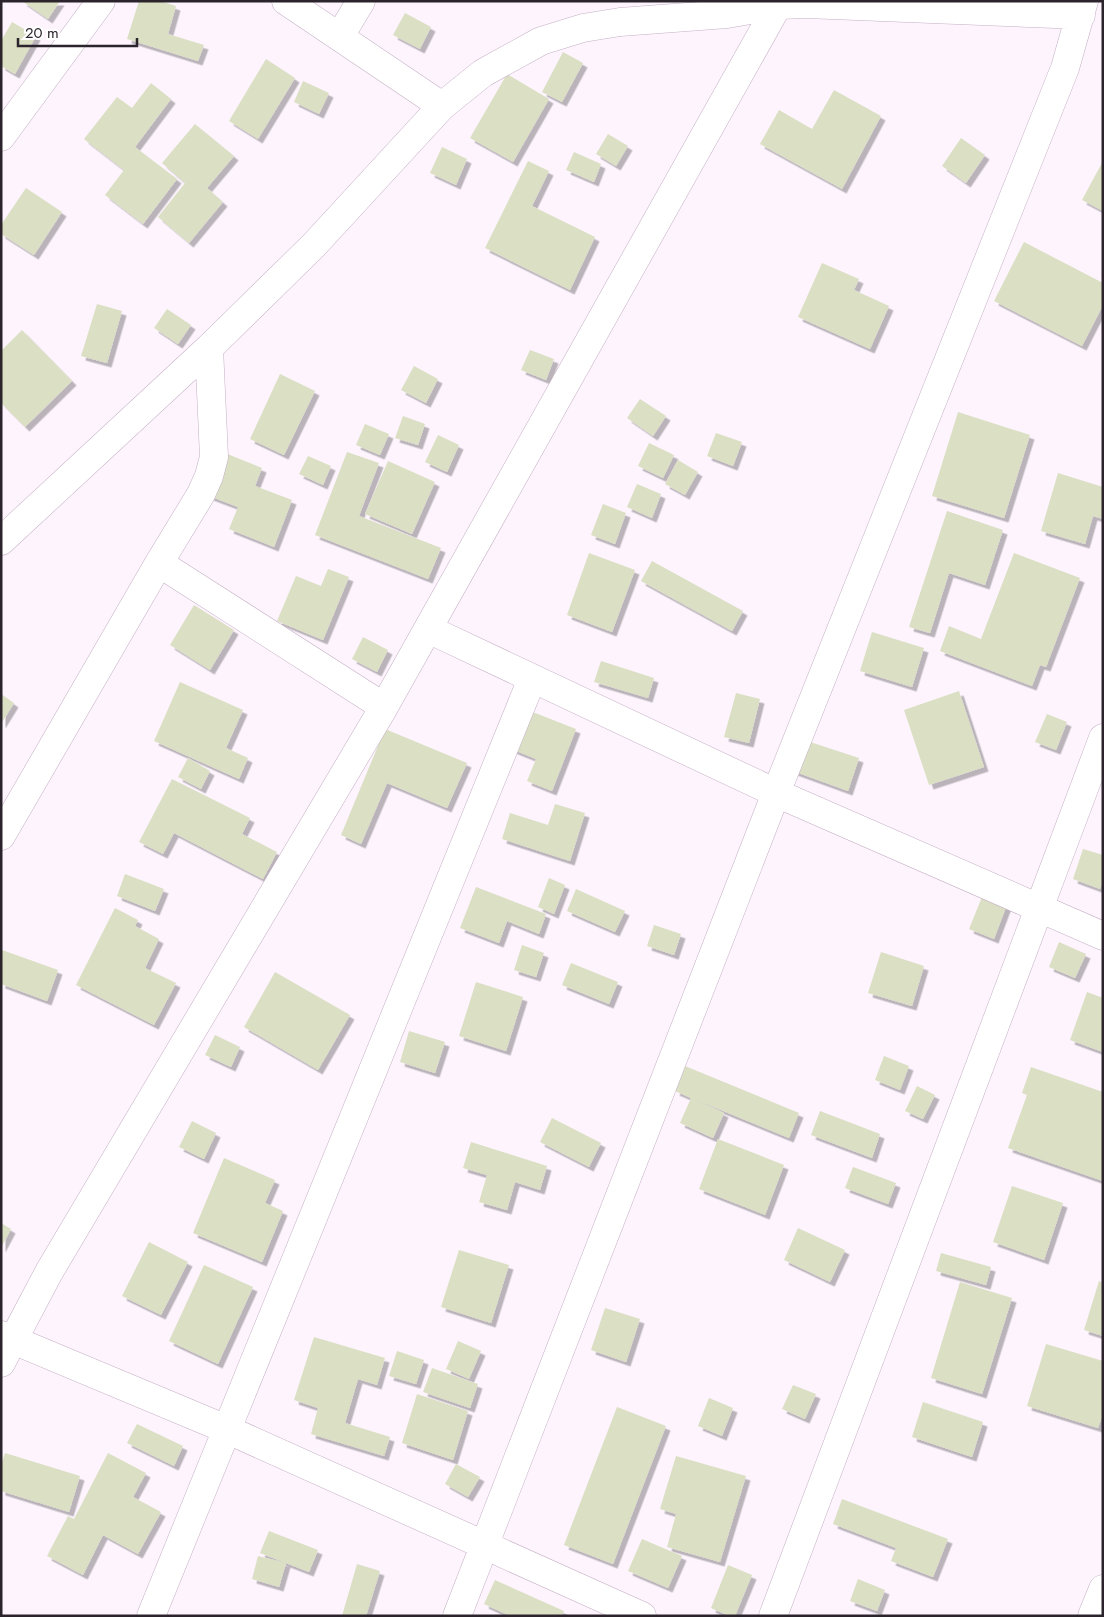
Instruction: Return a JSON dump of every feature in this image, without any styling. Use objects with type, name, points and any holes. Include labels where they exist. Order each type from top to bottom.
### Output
[{"type":"street","points":[[1,137],[101,1]]},
{"type":"street","points":[[286,1],[442,106]]},
{"type":"street","points":[[340,36],[361,1]]},
{"type":"street","points":[[1,541],[209,348],[314,245],[442,106],[483,73],[541,41],[583,28],[620,22],[727,14],[778,6],[806,4],[1082,8],[1065,68],[776,792],[457,1616]]},
{"type":"street","points":[[642,1616],[226,1429],[5,1346],[384,708],[778,6]]},
{"type":"street","points":[[1,836],[201,494],[209,476],[214,458],[209,348]]},
{"type":"street","points":[[159,563],[384,708]]},
{"type":"street","points":[[428,629],[776,792],[1103,936]]},
{"type":"street","points":[[151,1616],[532,678]]},
{"type":"street","points":[[773,1616],[1103,738]]},
{"type":"street","points":[[1092,1616],[1103,1589]]},
{"type":"building","points":[[22,1],[60,1],[48,19]]},
{"type":"building","points":[[139,1],[160,1],[176,6],[168,34],[204,45],[198,61],[127,39]]},
{"type":"building","points":[[405,13],[431,27],[420,49],[393,35]]},
{"type":"building","points":[[12,22],[36,36],[15,74],[1,66],[1,41]]},
{"type":"building","points":[[563,52],[583,63],[562,102],[542,92]]},
{"type":"building","points":[[266,59],[295,78],[258,139],[229,121]]},
{"type":"building","points":[[507,74],[549,99],[513,162],[470,138]]},
{"type":"building","points":[[303,81],[329,93],[319,114],[294,102]]},
{"type":"building","points":[[151,83],[171,99],[135,147],[177,179],[143,224],[105,195],[124,170],[84,139],[117,97],[132,108]]},
{"type":"building","points":[[834,90],[881,116],[842,189],[760,144],[779,110],[812,129]]},
{"type":"building","points":[[195,124],[234,156],[207,188],[223,202],[189,243],[158,217],[185,183],[162,163]]},
{"type":"building","points":[[608,134],[628,146],[616,166],[596,154]]},
{"type":"building","points":[[961,138],[985,155],[966,183],[942,166]]},
{"type":"building","points":[[442,147],[467,159],[456,185],[430,173]]},
{"type":"building","points":[[574,152],[601,164],[594,182],[566,170]]},
{"type":"building","points":[[528,161],[549,171],[532,206],[595,237],[570,290],[485,248]]},
{"type":"building","points":[[1103,161],[1103,211],[1082,200]]},
{"type":"building","points":[[26,188],[62,212],[34,255],[1,234],[1,225]]},
{"type":"building","points":[[1024,242],[1103,283],[1103,305],[1082,346],[994,301]]},
{"type":"building","points":[[822,263],[859,279],[854,290],[889,306],[870,349],[798,317]]},
{"type":"building","points":[[97,304],[122,311],[107,363],[81,356]]},
{"type":"building","points":[[167,309],[191,325],[178,344],[154,328]]},
{"type":"building","points":[[22,330],[72,381],[25,427],[1,403],[1,351]]},
{"type":"building","points":[[530,350],[554,359],[546,380],[521,370]]},
{"type":"building","points":[[414,366],[438,379],[426,403],[401,390]]},
{"type":"building","points":[[280,374],[315,391],[284,455],[250,439]]},
{"type":"building","points":[[640,399],[666,416],[653,436],[627,418]]},
{"type":"building","points":[[958,412],[1030,435],[1004,518],[932,496]]},
{"type":"building","points":[[403,416],[425,424],[418,445],[395,438]]},
{"type":"building","points":[[365,424],[389,434],[380,455],[356,445]]},
{"type":"building","points":[[716,433],[742,442],[733,466],[707,456]]},
{"type":"building","points":[[438,435],[459,445],[447,472],[425,462]]},
{"type":"building","points":[[649,443],[674,455],[663,478],[638,466]]},
{"type":"building","points":[[347,452],[379,463],[359,516],[441,548],[428,579],[315,535]]},
{"type":"building","points":[[225,453],[262,468],[255,486],[292,500],[274,547],[229,529],[238,507],[209,496]]},
{"type":"building","points":[[308,456],[331,466],[323,485],[299,474]]},
{"type":"building","points":[[678,460],[698,472],[685,495],[665,484]]},
{"type":"building","points":[[388,461],[435,482],[412,534],[365,514]]},
{"type":"building","points":[[1058,473],[1103,487],[1103,519],[1093,516],[1085,544],[1041,531]]},
{"type":"building","points":[[637,484],[661,494],[652,518],[627,507]]},
{"type":"building","points":[[603,504],[626,513],[615,544],[591,535]]},
{"type":"building","points":[[947,511],[1003,530],[985,585],[949,573],[930,633],[909,627]]},
{"type":"building","points":[[589,553],[635,570],[612,632],[567,615]]},
{"type":"building","points":[[1014,553],[1080,578],[1046,667],[1040,665],[1032,686],[940,651],[949,626],[981,639]]},
{"type":"building","points":[[652,561],[743,611],[732,631],[641,581]]},
{"type":"building","points":[[328,569],[349,577],[323,640],[277,621],[296,576],[321,586]]},
{"type":"building","points":[[194,605],[234,630],[210,670],[170,645]]},
{"type":"building","points":[[872,632],[924,648],[912,687],[860,671]]},
{"type":"building","points":[[363,637],[388,650],[377,672],[352,659]]},
{"type":"building","points":[[601,661],[654,678],[648,698],[594,682]]},
{"type":"building","points":[[180,682],[243,710],[226,748],[248,758],[239,779],[154,741]]},
{"type":"building","points":[[959,691],[984,767],[929,785],[904,710]]},
{"type":"building","points":[[736,693],[760,699],[749,743],[724,737]]},
{"type":"building","points":[[1,694],[14,703],[1,724]]},
{"type":"building","points":[[525,709],[576,729],[552,791],[527,781],[536,759],[509,748]]},
{"type":"building","points":[[1047,714],[1067,722],[1056,750],[1035,742]]},
{"type":"building","points":[[385,729],[467,763],[447,808],[387,783],[361,844],[341,835]]},
{"type":"building","points":[[804,740],[859,758],[848,791],[793,771]]},
{"type":"building","points":[[188,758],[210,771],[201,789],[178,777]]},
{"type":"building","points":[[172,779],[250,818],[242,834],[277,852],[263,879],[174,833],[163,854],[139,842]]},
{"type":"building","points":[[555,804],[585,813],[570,861],[502,839],[510,813],[548,825]]},
{"type":"building","points":[[1083,849],[1103,855],[1103,881],[1100,889],[1073,879]]},
{"type":"building","points":[[125,874],[164,889],[155,911],[117,896]]},
{"type":"building","points":[[549,878],[565,885],[554,914],[538,907]]},
{"type":"building","points":[[476,887],[546,914],[539,934],[507,921],[499,943],[460,928]]},
{"type":"building","points":[[576,889],[625,911],[615,932],[567,911]]},
{"type":"building","points":[[984,892],[1008,902],[994,939],[969,929]]},
{"type":"building","points":[[115,908],[138,920],[135,926],[159,939],[145,968],[176,983],[154,1025],[76,985]]},
{"type":"building","points":[[654,925],[681,934],[674,955],[647,946]]},
{"type":"building","points":[[1059,942],[1086,954],[1075,978],[1049,967]]},
{"type":"building","points":[[522,945],[544,953],[536,977],[514,970]]},
{"type":"building","points":[[2,950],[58,970],[47,1001],[1,984]]},
{"type":"building","points":[[881,952],[924,966],[912,1006],[868,993]]},
{"type":"building","points":[[571,963],[618,982],[609,1004],[562,985]]},
{"type":"building","points":[[275,972],[350,1015],[318,1070],[244,1027]]},
{"type":"building","points":[[476,982],[523,997],[506,1051],[459,1036]]},
{"type":"building","points":[[1087,992],[1103,998],[1103,1052],[1070,1040]]},
{"type":"building","points":[[409,1031],[445,1042],[435,1073],[400,1062]]},
{"type":"building","points":[[215,1035],[240,1047],[231,1067],[205,1055]]},
{"type":"building","points":[[884,1056],[909,1066],[900,1090],[875,1080]]},
{"type":"building","points":[[685,1066],[799,1113],[789,1138],[694,1099],[724,1113],[713,1138],[680,1123],[691,1098],[675,1091]]},
{"type":"building","points":[[1031,1067],[1103,1092],[1103,1181],[1008,1148],[1027,1095],[1022,1093]]},
{"type":"building","points":[[917,1086],[935,1095],[923,1119],[905,1111]]},
{"type":"building","points":[[820,1111],[880,1134],[872,1158],[811,1135]]},
{"type":"building","points":[[552,1118],[601,1143],[589,1167],[540,1142]]},
{"type":"building","points":[[192,1121],[216,1133],[204,1159],[179,1147]]},
{"type":"building","points":[[718,1139],[784,1165],[765,1215],[699,1189]]},
{"type":"building","points":[[471,1142],[547,1166],[540,1190],[515,1182],[507,1210],[479,1202],[487,1175],[463,1168]]},
{"type":"building","points":[[224,1158],[275,1180],[265,1203],[283,1211],[262,1262],[193,1233]]},
{"type":"building","points":[[853,1167],[896,1183],[888,1204],[845,1188]]},
{"type":"building","points":[[1012,1186],[1063,1203],[1044,1260],[993,1242]]},
{"type":"building","points":[[1,1223],[11,1229],[1,1248]]},
{"type":"building","points":[[798,1228],[845,1250],[830,1282],[784,1260]]},
{"type":"building","points":[[149,1242],[188,1262],[161,1315],[122,1296]]},
{"type":"building","points":[[459,1250],[509,1265],[491,1323],[441,1307]]},
{"type":"building","points":[[941,1253],[991,1267],[986,1285],[936,1271]]},
{"type":"building","points":[[204,1265],[253,1287],[218,1364],[169,1341]]},
{"type":"building","points":[[1099,1281],[1103,1283],[1103,1336],[1084,1330]]},
{"type":"building","points":[[960,1282],[1012,1298],[982,1394],[931,1378]]},
{"type":"building","points":[[605,1308],[640,1319],[626,1362],[591,1350]]},
{"type":"building","points":[[314,1337],[385,1358],[377,1385],[358,1379],[345,1423],[390,1437],[384,1456],[311,1434],[318,1408],[294,1400]]},
{"type":"building","points":[[458,1341],[481,1351],[469,1379],[446,1369]]},
{"type":"building","points":[[1046,1344],[1103,1361],[1103,1414],[1098,1428],[1027,1406]]},
{"type":"building","points":[[397,1351],[424,1360],[416,1384],[389,1376]]},
{"type":"building","points":[[432,1368],[478,1384],[470,1408],[423,1392]]},
{"type":"building","points":[[793,1385],[816,1394],[805,1419],[782,1409]]},
{"type":"building","points":[[417,1394],[468,1411],[453,1460],[402,1443]]},
{"type":"building","points":[[709,1398],[733,1408],[722,1436],[698,1426]]},
{"type":"building","points":[[923,1402],[983,1422],[972,1457],[912,1437]]},
{"type":"building","points":[[617,1407],[666,1426],[613,1564],[564,1545]]},
{"type":"building","points":[[137,1424],[183,1446],[174,1466],[127,1443]]},
{"type":"building","points":[[5,1453],[80,1476],[69,1512],[1,1491],[1,1465]]},
{"type":"building","points":[[108,1453],[146,1473],[133,1497],[161,1512],[138,1554],[103,1535],[83,1575],[47,1556],[68,1516],[74,1519]]},
{"type":"building","points":[[676,1456],[746,1476],[720,1562],[667,1547],[676,1514],[660,1509]]},
{"type":"building","points":[[456,1464],[480,1477],[468,1497],[445,1484]]},
{"type":"building","points":[[842,1499],[948,1539],[933,1577],[891,1561],[896,1548],[833,1524]]},
{"type":"building","points":[[269,1531],[318,1550],[309,1572],[260,1553]]},
{"type":"building","points":[[642,1539],[682,1556],[668,1588],[628,1571]]},
{"type":"building","points":[[258,1556],[286,1563],[279,1587],[252,1579]]},
{"type":"building","points":[[357,1564],[380,1571],[366,1616],[342,1616]]},
{"type":"building","points":[[728,1565],[752,1575],[735,1616],[729,1616],[711,1608]]},
{"type":"building","points":[[858,1579],[885,1590],[877,1611],[850,1601]]},
{"type":"building","points":[[495,1580],[564,1611],[562,1616],[510,1616],[484,1604]]}]
